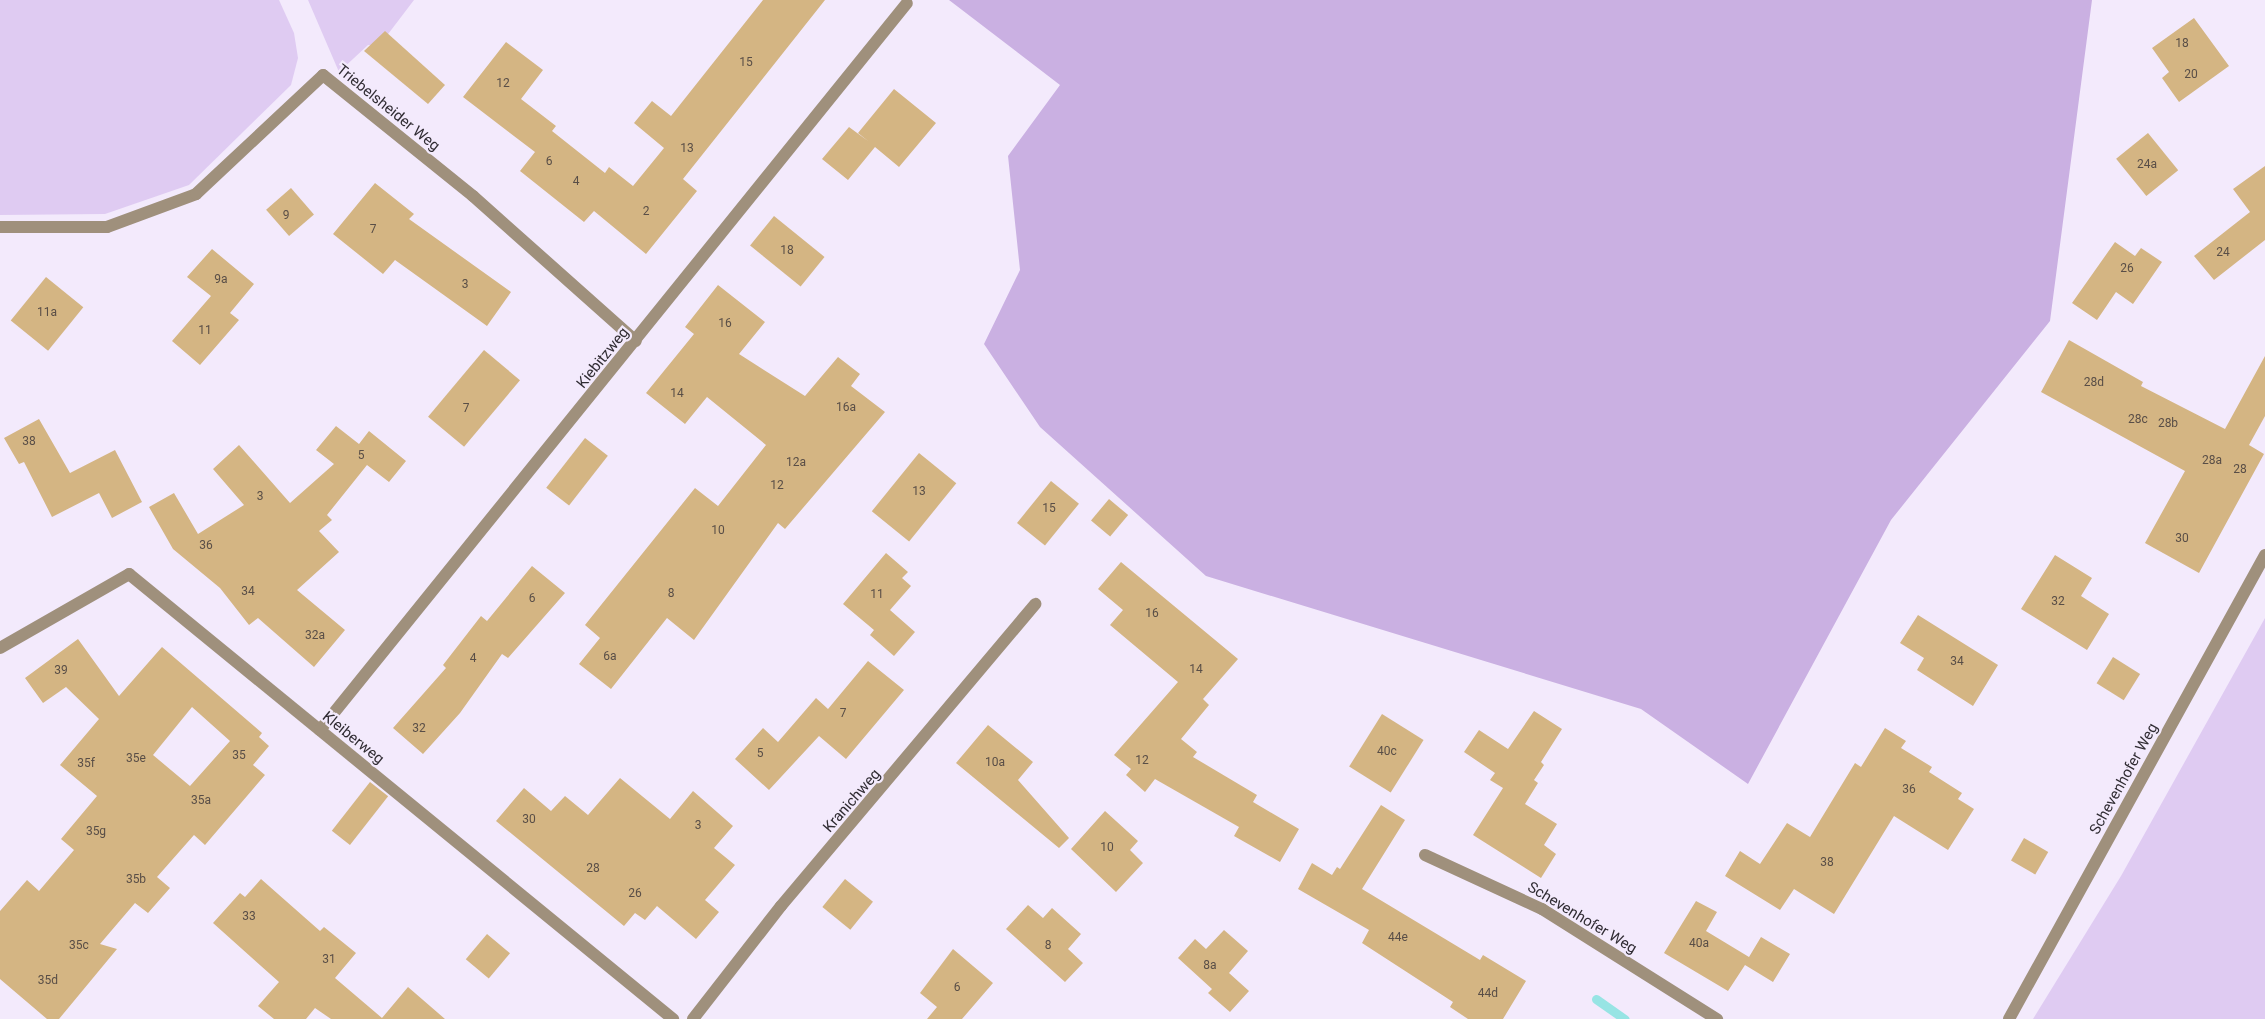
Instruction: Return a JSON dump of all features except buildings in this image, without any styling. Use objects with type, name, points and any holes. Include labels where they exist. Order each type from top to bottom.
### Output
[{"type":"street","name":"Kiebitzweg","points":[[320,730],[907,3]]},
{"type":"street","name":"Triebelsheider Weg","points":[[0,227],[107,227],[196,195],[323,75],[473,196],[636,341]]},
{"type":"street","name":"Schevenhofer Weg","points":[[2009,1019],[2265,555]]},
{"type":"street","name":"Kleiberweg","points":[[0,648],[129,574],[673,1019]]},
{"type":"street","name":"Kranichweg","points":[[693,1019],[781,906],[1035,604]]},
{"type":"street","name":"Schevenhofer Weg","points":[[1425,855],[1542,909],[1717,1019]]},
{"type":"shaded area","points":[[0,0],[279,0],[294,33],[298,58],[291,85],[189,185],[105,214],[0,215]]},
{"type":"shaded area","points":[[308,0],[414,0],[379,46],[368,45],[339,72]]},
{"type":"shaded area","points":[[949,0],[2092,0],[2050,321],[1891,520],[1748,784],[1641,709],[1206,576],[1040,427],[984,344],[1020,270],[1008,156],[1060,85]]},
{"type":"shaded area","points":[[2265,618],[2265,1019],[2033,1019],[2121,876]]},
{"type":"waterway","points":[[1596,999],[1625,1019]]}]
